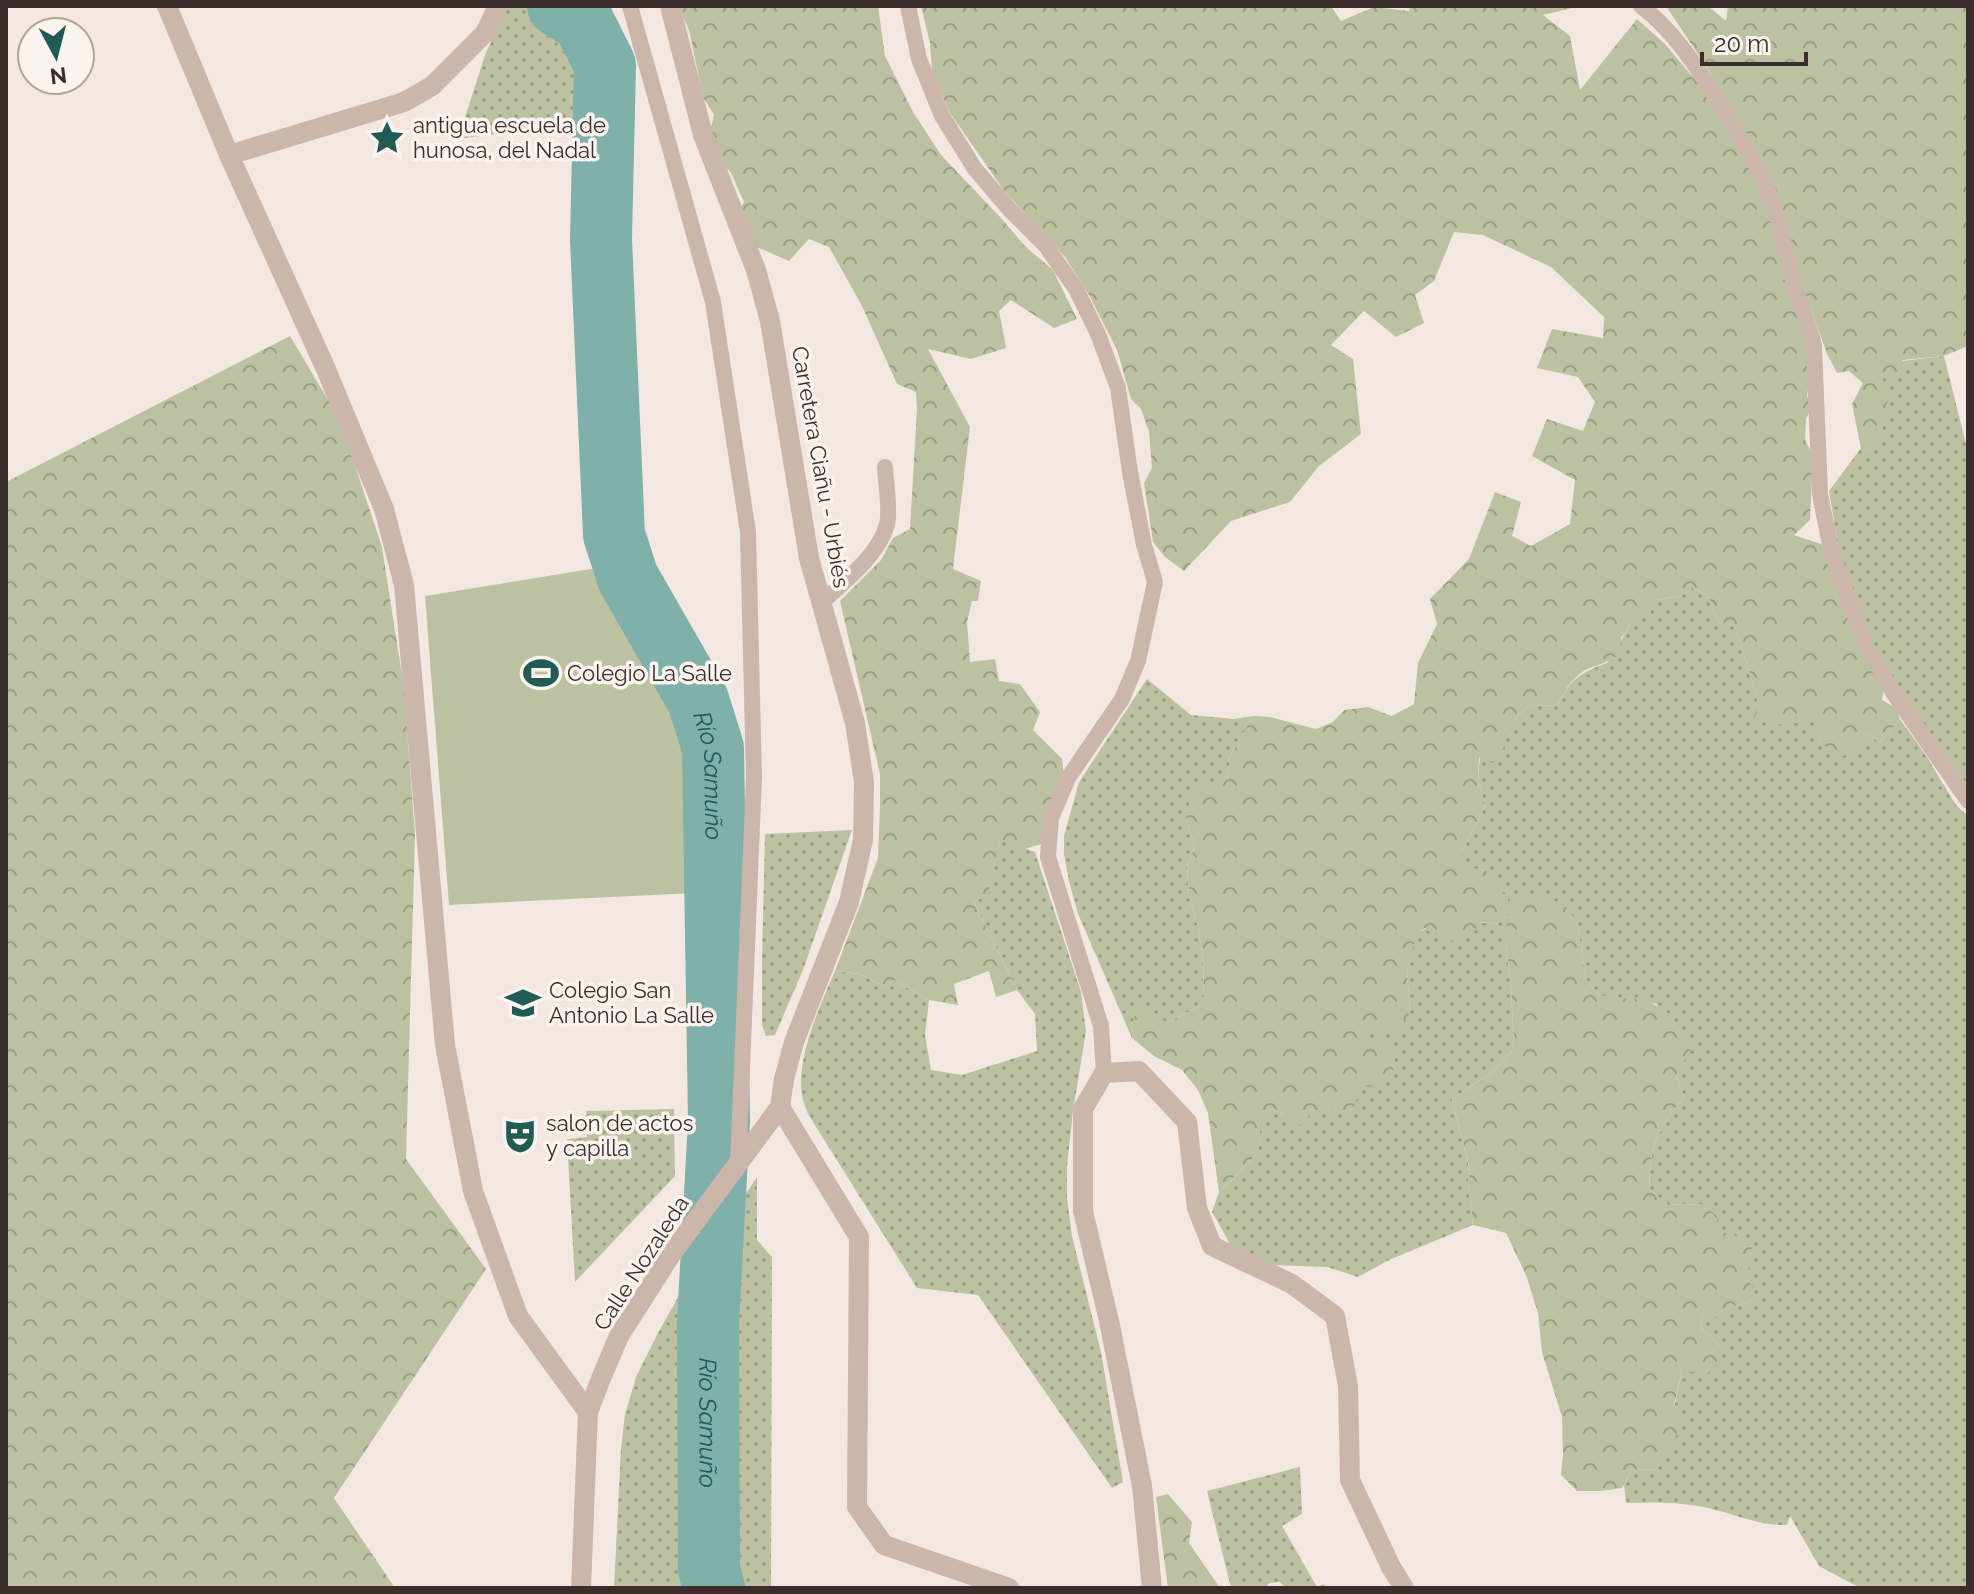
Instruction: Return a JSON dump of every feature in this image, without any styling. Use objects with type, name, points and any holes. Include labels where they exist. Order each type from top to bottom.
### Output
[{"type":"street","points":[[167,6],[384,509],[404,585],[445,1045],[473,1191],[518,1316],[588,1412]]},
{"type":"street","points":[[229,155],[404,102],[432,86],[485,33],[498,6]]},
{"type":"street","name":"Carretera Ciañu - Urbiés","points":[[670,6],[703,135],[756,270],[770,321],[809,558],[855,723],[864,782],[863,840],[849,902],[794,1042],[784,1079]]},
{"type":"street","points":[[1152,1588],[1142,1486],[1083,1211],[1083,1109],[1104,1073],[1139,1071],[1187,1122],[1197,1208],[1212,1246],[1292,1284],[1335,1316],[1348,1386],[1350,1480],[1404,1588]]},
{"type":"street","name":"Calle Nozaleda","points":[[581,1588],[588,1412],[619,1336],[672,1253],[780,1107],[784,1079]]},
{"type":"street","points":[[780,1107],[859,1237],[857,1507],[884,1545],[1009,1588]]},
{"type":"lane","points":[[630,6],[713,302],[748,532],[754,777],[738,1165]]},
{"type":"lane","points":[[908,6],[919,59],[942,116],[975,169],[1046,246],[1076,289],[1098,334],[1118,388],[1130,472],[1144,545],[1155,582],[1138,661],[1122,699],[1068,778],[1051,818],[1048,857],[1101,1026],[1104,1073]]},
{"type":"lane","points":[[1641,6],[1663,26],[1707,83],[1752,158],[1771,198],[1793,284],[1811,329],[1816,369],[1820,494],[1831,550],[1865,644],[1894,694],[1968,801]]},
{"type":"lane","points":[[822,602],[862,566],[882,536],[888,520],[885,467]]},
{"type":"green space","points":[[507,6],[596,6],[594,24],[575,41],[594,90],[588,122],[458,139],[485,55]]},
{"type":"green space","points":[[678,6],[878,6],[885,56],[913,112],[941,155],[1026,247],[1053,270],[1077,319],[1054,328],[1011,300],[999,311],[1006,348],[971,359],[928,349],[970,427],[953,569],[981,581],[978,601],[972,601],[967,622],[970,662],[995,659],[999,681],[1020,684],[1040,712],[1033,730],[1062,759],[1064,776],[1045,843],[1024,849],[1000,840],[988,895],[974,902],[1017,990],[996,997],[989,971],[954,984],[958,1005],[929,1000],[894,980],[885,987],[860,974],[835,971],[878,858],[880,806],[880,774],[840,601],[881,560],[893,538],[910,529],[916,392],[897,384],[862,306],[829,247],[809,239],[789,261],[752,245],[740,209],[744,202],[730,171],[721,166],[710,132],[714,115],[703,97],[689,30]]},
{"type":"green space","points":[[921,6],[1331,6],[1341,21],[1374,7],[1409,11],[1410,6],[1581,6],[1543,15],[1570,36],[1580,90],[1637,19],[1665,44],[1698,83],[1711,74],[1666,6],[1708,6],[1726,21],[1728,6],[1968,6],[1968,346],[1944,356],[1903,360],[1897,378],[1882,376],[1889,393],[1879,450],[1861,448],[1852,404],[1863,383],[1849,371],[1837,373],[1811,309],[1807,346],[1810,378],[1807,395],[1811,409],[1806,419],[1805,440],[1813,455],[1810,520],[1794,535],[1824,545],[1884,689],[1882,700],[1896,708],[1900,719],[1880,742],[1866,733],[1861,749],[1840,757],[1821,743],[1814,722],[1774,724],[1755,721],[1757,696],[1735,627],[1718,621],[1708,596],[1693,587],[1681,596],[1655,600],[1650,614],[1630,615],[1628,629],[1621,638],[1619,654],[1579,674],[1557,706],[1529,705],[1504,731],[1505,756],[1493,763],[1479,757],[1478,778],[1485,806],[1461,853],[1461,866],[1485,870],[1496,880],[1508,898],[1507,916],[1523,898],[1545,895],[1566,907],[1577,922],[1586,979],[1599,996],[1647,1002],[1674,1019],[1691,1049],[1676,1075],[1684,1098],[1667,1119],[1656,1140],[1650,1164],[1650,1190],[1668,1205],[1700,1204],[1717,1216],[1717,1234],[1729,1232],[1748,1238],[1755,1256],[1740,1279],[1754,1286],[1755,1299],[1730,1308],[1721,1319],[1703,1312],[1701,1328],[1721,1347],[1721,1362],[1706,1374],[1682,1370],[1674,1405],[1682,1426],[1657,1469],[1632,1470],[1622,1488],[1577,1491],[1561,1475],[1562,1417],[1542,1352],[1538,1313],[1526,1275],[1506,1233],[1473,1225],[1468,1183],[1470,1170],[1452,1099],[1491,1073],[1514,1049],[1506,945],[1507,918],[1498,924],[1480,922],[1470,937],[1456,940],[1441,939],[1425,928],[1417,933],[1407,970],[1410,1012],[1398,1030],[1358,1033],[1384,1044],[1395,1058],[1393,1075],[1377,1086],[1361,1087],[1352,1112],[1313,1107],[1303,1127],[1273,1108],[1260,1128],[1258,1153],[1219,1192],[1208,1113],[1198,1090],[1182,1070],[1154,1056],[1132,1038],[1133,1020],[1142,1002],[1167,1023],[1204,1004],[1203,958],[1189,896],[1187,867],[1195,847],[1186,819],[1192,789],[1227,781],[1230,756],[1253,716],[1270,717],[1316,729],[1333,722],[1344,710],[1368,707],[1392,716],[1414,704],[1418,663],[1437,624],[1430,599],[1469,559],[1495,492],[1521,502],[1512,536],[1531,546],[1570,524],[1575,480],[1532,456],[1547,419],[1583,431],[1595,402],[1578,377],[1537,368],[1552,329],[1603,338],[1604,317],[1551,267],[1483,235],[1454,232],[1434,281],[1415,295],[1424,323],[1396,337],[1364,311],[1331,345],[1353,359],[1361,434],[1319,466],[1290,502],[1231,521],[1184,571],[1165,557],[1153,542],[1144,483],[1152,468],[1149,432],[1141,409],[1131,399],[1117,350],[1089,295],[1065,257],[1005,192],[950,113],[932,72],[930,43]]},
{"type":"green space","points":[[290,336],[340,420],[382,547],[404,688],[415,834],[406,1159],[486,1269],[334,1498],[395,1588],[6,1588],[6,482]]},
{"type":"green space","points":[[1944,356],[1968,452],[1968,787],[1896,684],[1868,637],[1839,552],[1829,491],[1861,448],[1879,449],[1881,376],[1903,361]]},
{"type":"green space","name":"Colegio La Salle","points":[[603,567],[614,600],[690,745],[694,893],[449,905],[425,596]]},
{"type":"green space","points":[[1693,587],[1708,596],[1718,621],[1735,627],[1757,696],[1774,724],[1815,721],[1821,743],[1866,733],[1880,742],[1900,719],[1956,805],[1968,816],[1968,1588],[1860,1588],[1819,1566],[1790,1516],[1787,1525],[1777,1525],[1698,1506],[1626,1503],[1624,1485],[1632,1470],[1657,1469],[1664,1455],[1682,1370],[1721,1347],[1701,1328],[1703,1311],[1730,1308],[1755,1299],[1739,1280],[1729,1232],[1717,1234],[1700,1204],[1668,1205],[1650,1190],[1650,1164],[1656,1140],[1667,1119],[1684,1098],[1657,1004],[1599,996],[1586,979],[1577,922],[1506,945],[1514,1049],[1491,1073],[1452,1099],[1470,1171],[1468,1183],[1473,1225],[1389,1260],[1358,1277],[1327,1267],[1273,1265],[1230,1244],[1212,1212],[1219,1192],[1258,1153],[1260,1127],[1273,1108],[1284,1115],[1313,1107],[1356,1033],[1372,1031],[1410,1012],[1407,970],[1416,933],[1456,923],[1498,924],[1485,870],[1461,867],[1461,853],[1485,806],[1478,778],[1480,756],[1529,705],[1557,706],[1577,678],[1607,663],[1628,629],[1630,615],[1655,600],[1681,596]]},
{"type":"green space","points":[[1147,679],[1191,715],[1234,719],[1253,716],[1230,756],[1227,781],[1186,819],[1195,847],[1187,867],[1189,896],[1203,958],[1204,1004],[1167,1023],[1133,1020],[1132,1038],[1078,914],[1064,854],[1064,836],[1079,782]]},
{"type":"green space","points":[[852,830],[803,970],[775,1035],[766,1036],[762,1025],[765,834]]},
{"type":"green space","points":[[1000,839],[1035,852],[1081,992],[1086,1031],[1073,1111],[1067,1198],[1072,1236],[1101,1352],[1123,1482],[1112,1488],[978,1295],[917,1288],[808,1114],[802,1096],[806,1049],[835,971],[860,974],[885,987],[894,980],[929,1000],[925,1035],[931,1070],[962,1075],[1037,1051],[1035,1014],[1017,990],[974,902],[988,894]]},
{"type":"green space","points":[[674,1109],[675,1176],[575,1282],[567,1139],[587,1137],[586,1111]]},
{"type":"green space","points":[[757,1177],[757,1240],[772,1257],[771,1588],[718,1588],[713,1581],[712,1244]]},
{"type":"green space","points":[[691,1274],[684,1588],[614,1588],[625,1415],[636,1377]]},
{"type":"green space","points":[[1300,1467],[1302,1514],[1282,1526],[1317,1587],[1324,1584],[1327,1588],[1285,1588],[1280,1582],[1269,1583],[1265,1588],[1231,1588],[1207,1491]]},
{"type":"green space","points":[[1168,1494],[1192,1522],[1189,1543],[1220,1588],[1168,1588],[1156,1497]]},
{"type":"waterway","name":"Río Samuño","points":[[558,6],[583,21],[605,65],[601,239],[614,535],[628,578],[698,700],[713,748],[719,1121],[708,1322],[709,1569],[714,1588]]},
{"type":"place","name":"antigua escuela de hunosa, del Nadal","points":[[387,138]]},
{"type":"place","name":"Colegio La Salle","points":[[541,673]]},
{"type":"place","name":"Colegio San Antonio La Salle","points":[[523,1003]]},
{"type":"place","name":"salon de actos y capilla","points":[[520,1136]]}]
